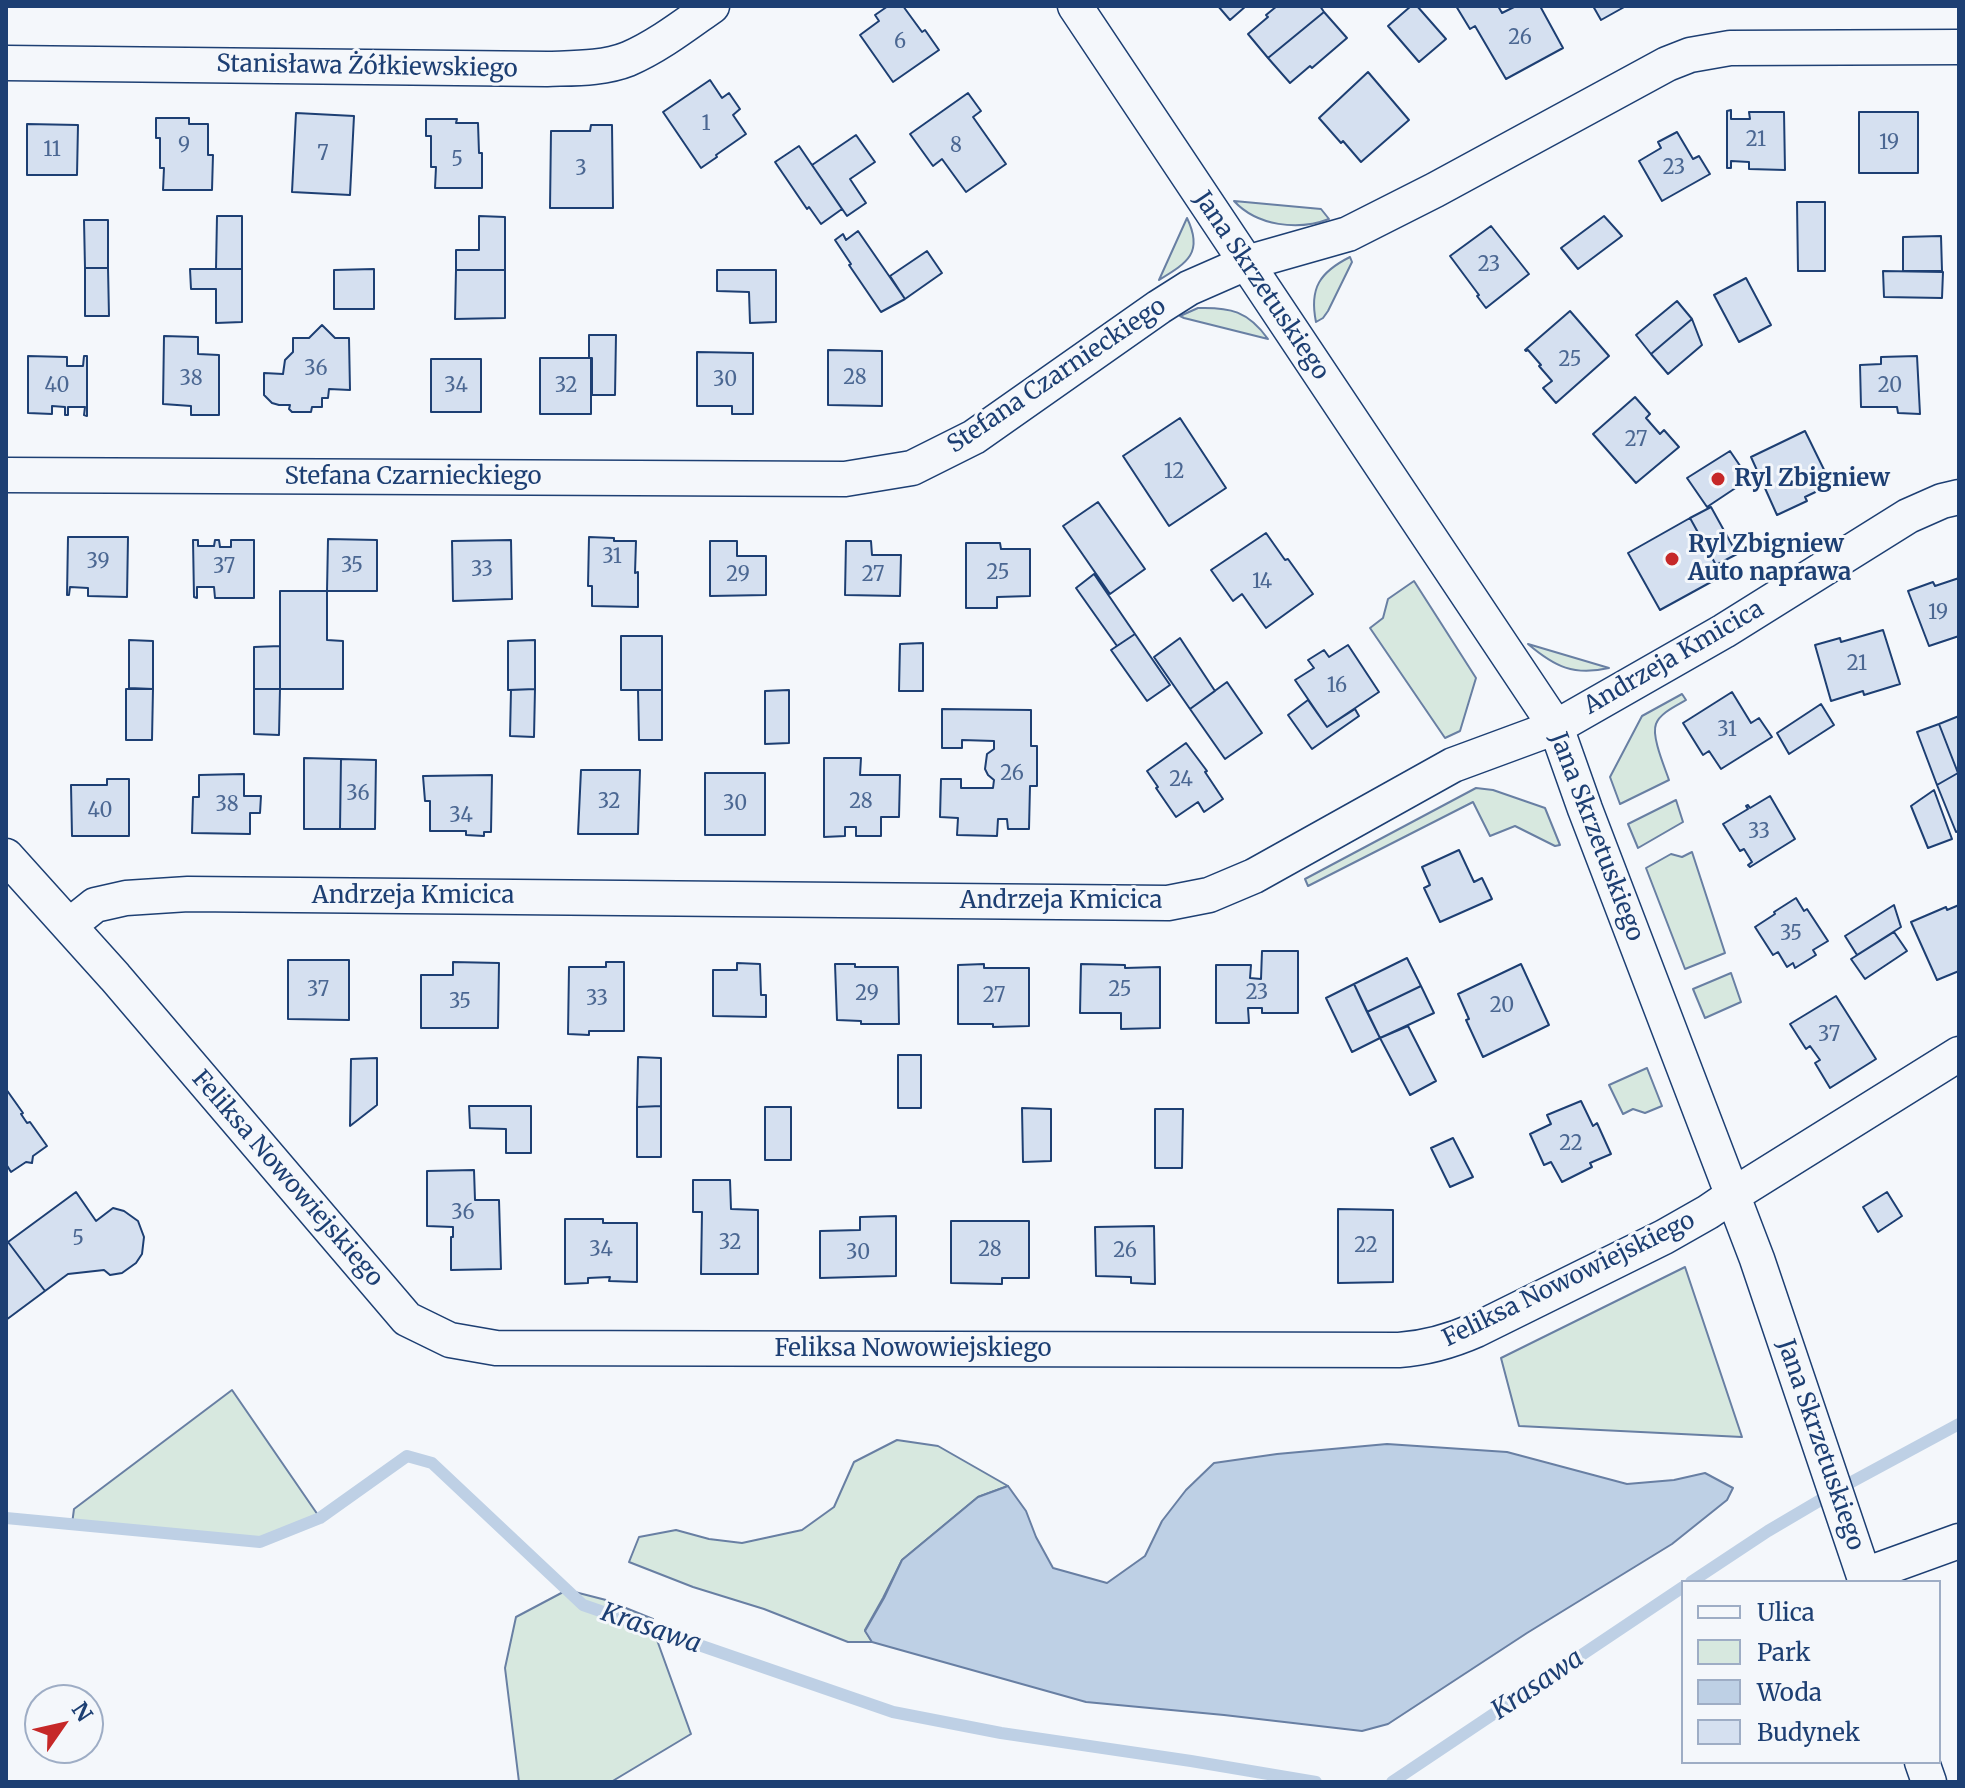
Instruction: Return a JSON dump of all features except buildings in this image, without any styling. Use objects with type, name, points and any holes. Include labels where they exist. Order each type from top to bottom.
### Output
[{"type":"street","name":"Stanisława Żółkiewskiego","points":[[6,63],[590,67],[625,60],[654,45],[712,6]]},
{"type":"street","name":"Jana Skrzetuskiego","points":[[1075,6],[1556,727],[1762,1273],[1866,1579]]},
{"type":"street","name":"Stefana Czarnieckiego","points":[[6,475],[845,479],[912,468],[974,437],[1189,288],[1246,263],[1348,234],[1667,64],[1690,55],[1730,48],[1959,47]]},
{"type":"street","name":"Andrzeja Kmicica","points":[[70,925],[95,905],[126,898],[188,894],[1168,903],[1209,895],[1254,876],[1453,765],[1556,727],[1724,631],[1908,516],[1959,497]]},
{"type":"street","name":"Feliksa Nowowiejskiego","points":[[6,856],[70,925],[407,1319],[450,1340],[496,1348],[1422,1349],[1476,1330],[1664,1237],[1959,1054]]},
{"type":"street","points":[[1866,1579],[1959,1541]]},
{"type":"green space","points":[[1234,201],[1321,209],[1329,219],[1304,225],[1278,224],[1254,216]]},
{"type":"green space","points":[[1187,218],[1194,240],[1190,256],[1159,280]]},
{"type":"green space","points":[[1350,257],[1352,262],[1328,311],[1316,322],[1314,300],[1319,282],[1331,269]]},
{"type":"green space","points":[[1198,308],[1220,308],[1238,313],[1253,322],[1268,339],[1180,316]]},
{"type":"green space","points":[[1414,581],[1476,678],[1460,731],[1445,738],[1370,628],[1383,618],[1388,599]]},
{"type":"green space","points":[[1528,644],[1609,668],[1585,671],[1566,668],[1547,659]]},
{"type":"green space","points":[[1682,694],[1686,700],[1661,716],[1655,729],[1669,780],[1620,804],[1610,777],[1642,716]]},
{"type":"green space","points":[[1476,788],[1493,790],[1545,808],[1560,845],[1555,846],[1515,826],[1490,836],[1473,802],[1308,886],[1305,879]]},
{"type":"green space","points":[[1676,800],[1683,822],[1638,848],[1628,824]]},
{"type":"green space","points":[[1692,852],[1725,953],[1685,969],[1646,868],[1671,854],[1682,857]]},
{"type":"green space","points":[[1731,973],[1741,1002],[1705,1018],[1693,989]]},
{"type":"green space","points":[[1647,1068],[1662,1106],[1645,1113],[1633,1109],[1623,1114],[1609,1085]]},
{"type":"green space","points":[[1685,1267],[1742,1437],[1519,1426],[1501,1358]]},
{"type":"green space","points":[[232,1390],[320,1518],[260,1542],[72,1524],[74,1509]]},
{"type":"green space","points":[[897,1440],[938,1446],[1008,1486],[978,1497],[902,1560],[865,1630],[872,1642],[848,1642],[629,1562],[639,1537],[676,1530],[709,1539],[742,1543],[802,1530],[834,1507],[854,1462]]},
{"type":"green space","points":[[567,1590],[606,1600],[653,1619],[653,1629],[691,1734],[611,1782],[519,1782],[505,1668],[516,1617]]},
{"type":"water","points":[[1387,1444],[1507,1452],[1627,1484],[1674,1480],[1705,1473],[1733,1488],[1727,1500],[1672,1544],[1527,1633],[1388,1724],[1362,1731],[1086,1702],[872,1642],[865,1631],[902,1560],[978,1497],[1008,1486],[1026,1511],[1053,1568],[1107,1583],[1145,1556],[1162,1521],[1186,1490],[1214,1463]]},
{"type":"waterway","name":"Krasawa","points":[[1694,1580],[1846,1485],[1959,1424]]},
{"type":"waterway","name":"Krasawa","points":[[6,1518],[260,1542],[320,1518],[407,1456],[432,1463],[583,1605],[893,1712],[1001,1733],[1316,1782]]},
{"type":"waterway","name":"Krasawa","points":[[1392,1782],[1681,1588]]},
{"type":"place","name":"Ryl Zbigniew","points":[[1718,479]]},
{"type":"place","name":"Ryl Zbigniew Auto naprawa","points":[[1672,559]]}]
